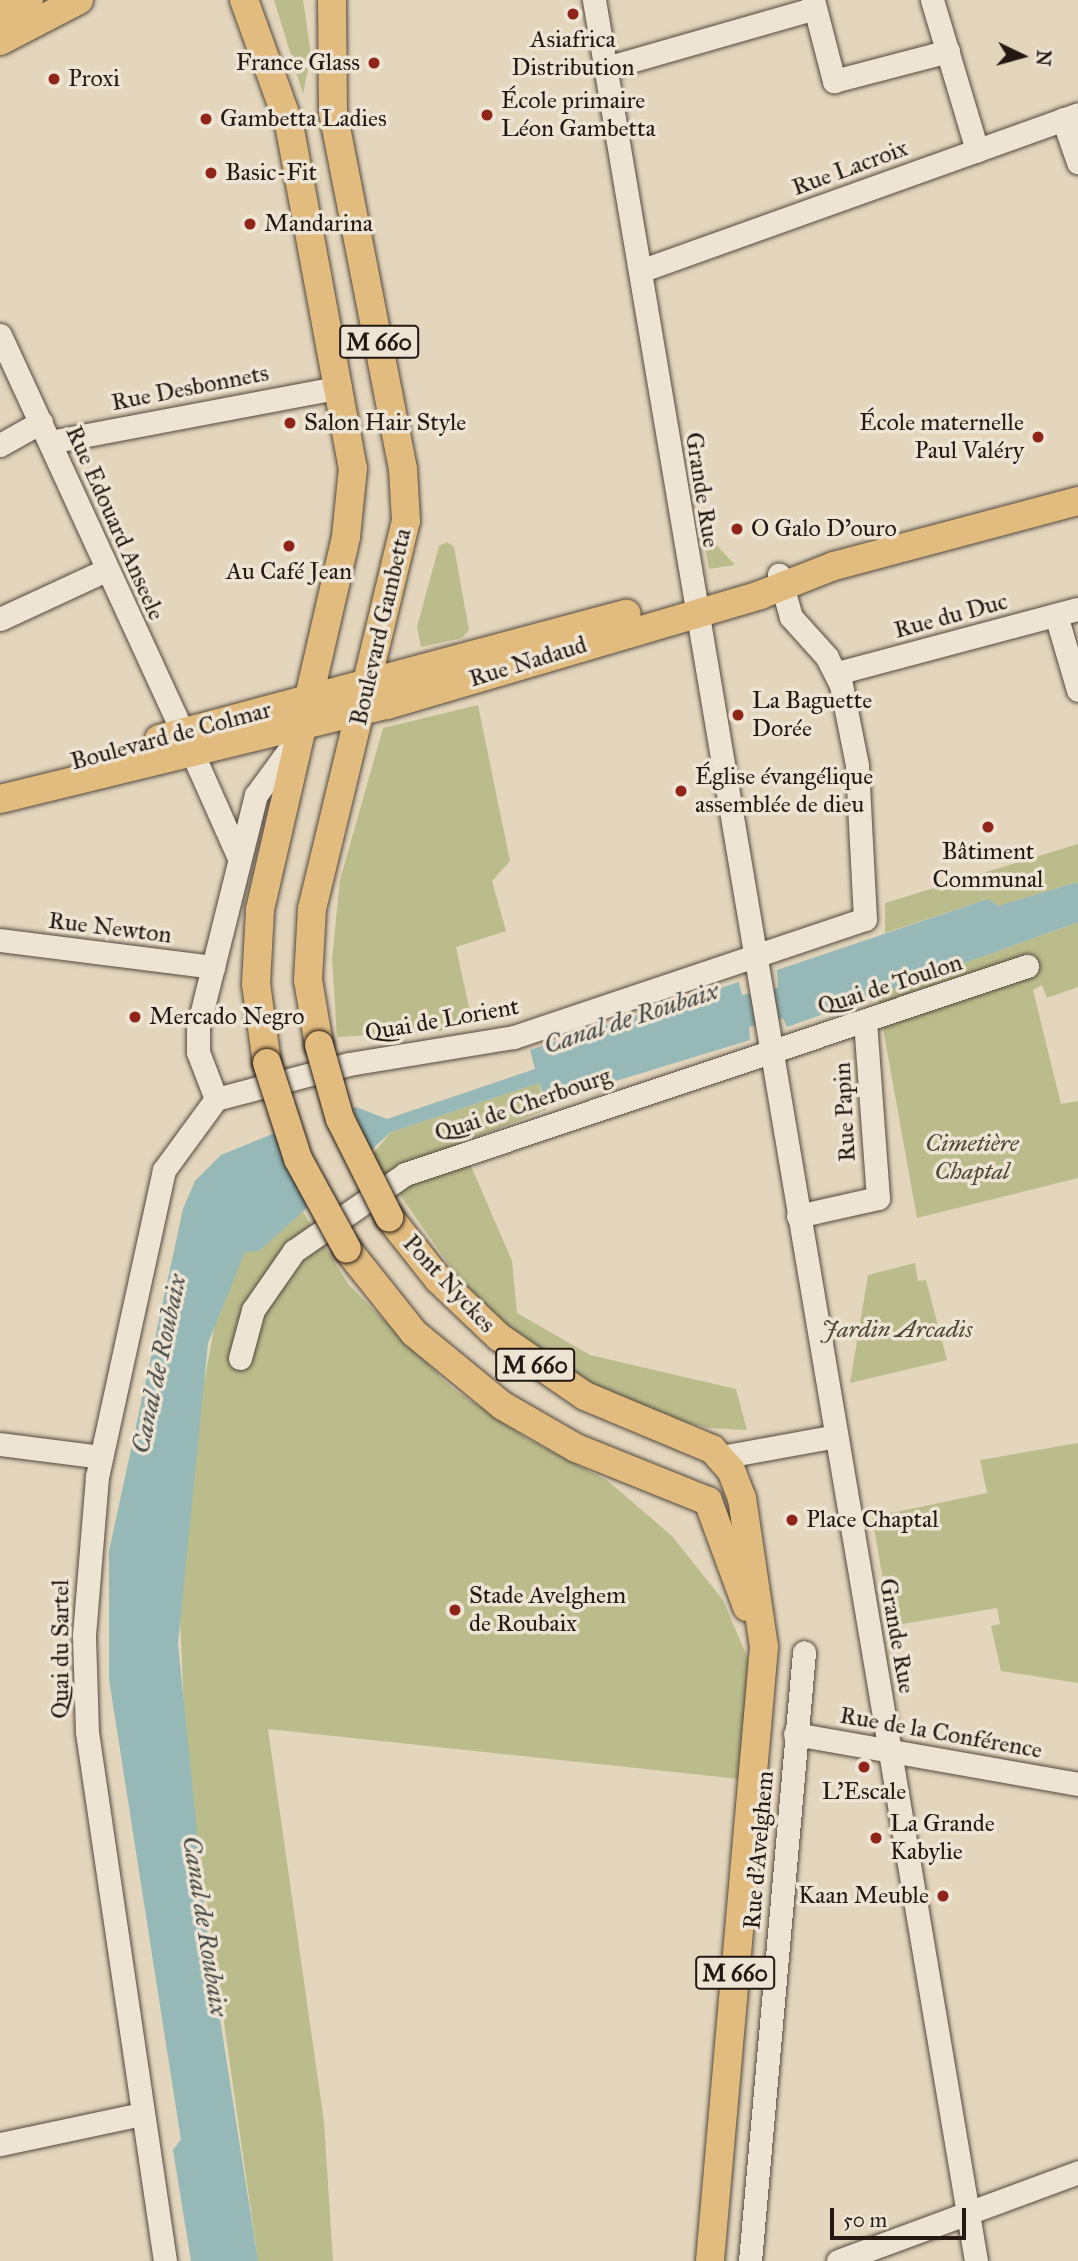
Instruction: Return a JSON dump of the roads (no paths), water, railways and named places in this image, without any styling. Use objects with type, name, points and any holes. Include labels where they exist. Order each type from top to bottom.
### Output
[{"type":"main road","points":[[0,16],[29,0]]},
{"type":"main road","points":[[0,41],[79,0]]},
{"type":"main road","name":"M 660","points":[[244,0],[258,52],[287,116],[352,457],[352,502],[258,928],[257,997],[267,1063],[298,1159],[347,1249],[414,1333],[489,1397],[576,1448],[702,1495],[717,1515],[755,1637],[760,1686]]},
{"type":"main road","name":"Boulevard Gambetta","points":[[319,1045],[308,980],[312,909],[400,569],[406,494],[333,112],[332,0]]},
{"type":"main road","points":[[694,604],[1078,501]]},
{"type":"main road","points":[[312,909],[313,857],[336,762],[336,700],[332,651],[353,557],[352,502]]},
{"type":"main road","name":"Rue Nadaud","points":[[336,700],[369,683],[694,604]]},
{"type":"main road","name":"Rue Nadaud","points":[[362,711],[694,604]]},
{"type":"main road","name":"Boulevard de Colmar","points":[[0,799],[187,741],[308,699],[336,700]]},
{"type":"main road","points":[[336,700],[362,711]]},
{"type":"main road","name":"Boulevard de Colmar","points":[[0,782],[187,741],[299,733],[336,700]]},
{"type":"main road","name":"Pont Nyckes","points":[[319,1045],[340,1119],[389,1217],[454,1296],[536,1365],[606,1406],[721,1457]]},
{"type":"main road","name":"M 660","points":[[710,2261],[763,1626],[745,1513],[721,1457]]},
{"type":"street","name":"Grande Rue","points":[[594,0],[769,1050],[976,2261]]},
{"type":"street","points":[[932,0],[977,150]]},
{"type":"street","points":[[606,68],[814,4],[834,81],[948,51]]},
{"type":"street","points":[[1070,117],[1078,162]]},
{"type":"street","name":"Rue Lacroix","points":[[640,271],[1070,117]]},
{"type":"street","name":"Rue Edouard Anseele","points":[[0,335],[187,741]]},
{"type":"street","name":"Rue Desbonnets","points":[[0,445],[46,432],[340,387]]},
{"type":"street","points":[[0,619],[106,570]]},
{"type":"street","points":[[781,580],[795,622],[837,673]]},
{"type":"street","points":[[1067,612],[1078,690]]},
{"type":"street","name":"Rue du Duc","points":[[837,673],[1067,612]]},
{"type":"street","name":"Quai de Lorient","points":[[216,1099],[349,1064],[514,1037],[865,919],[857,765],[837,673]]},
{"type":"street","points":[[216,1099],[197,1044],[213,967],[258,790],[299,733]]},
{"type":"street","points":[[187,741],[239,858]]},
{"type":"street","name":"Rue Newton","points":[[0,940],[213,967]]},
{"type":"street","name":"Quai de Toulon","points":[[769,1050],[865,1023],[1027,966]]},
{"type":"street","name":"Rue Papin","points":[[798,1216],[878,1198],[865,1023]]},
{"type":"street","name":"Quai de Cherbourg","points":[[240,1358],[263,1292],[309,1238],[405,1174],[769,1050]]},
{"type":"street","name":"Quai du Sartel","points":[[164,2261],[83,1695],[89,1553],[101,1457],[164,1170],[216,1099]]},
{"type":"street","points":[[721,1457],[836,1436]]},
{"type":"street","points":[[0,1444],[101,1457]]},
{"type":"street","name":"Rue d'Avelghem","points":[[750,2261],[803,1652]]},
{"type":"street","name":"Rue de la Conférence","points":[[795,1734],[1078,1784]]},
{"type":"street","points":[[0,2144],[141,2114]]},
{"type":"street","points":[[838,2261],[1078,2172]]},
{"type":"water","name":"Canal de Roubaix","points":[[1078,882],[1078,922],[787,1027],[783,1018],[749,1027],[750,1040],[547,1102],[539,1083],[391,1132],[259,1251],[245,1252],[208,1343],[178,1644],[209,1949],[258,2261],[191,2261],[173,2150],[181,2140],[109,1679],[109,1551],[183,1209],[195,1181],[221,1155],[275,1133],[356,1107],[387,1119],[535,1069],[530,1050],[739,982],[742,995],[778,988],[777,970],[988,899],[998,906]]},
{"type":"place","name":"Asiafrica Distribution","points":[[573,14]]},
{"type":"place","name":"France Glass","points":[[374,63]]},
{"type":"place","name":"Proxi","points":[[54,79]]},
{"type":"place","name":"École primaire Léon Gambetta","points":[[487,115]]},
{"type":"place","name":"Gambetta Ladies","points":[[206,119]]},
{"type":"place","name":"Basic-Fit","points":[[211,173]]},
{"type":"place","name":"Mandarina","points":[[250,224]]},
{"type":"place","name":"Salon Hair Style","points":[[290,423]]},
{"type":"place","name":"École maternelle Paul Valéry","points":[[1038,437]]},
{"type":"place","name":"O Galo D'ouro","points":[[737,529]]},
{"type":"place","name":"Au Café Jean","points":[[289,546]]},
{"type":"place","name":"La Baguette Dorée","points":[[738,715]]},
{"type":"place","name":"Église évangélique assemblée de dieu","points":[[681,791]]},
{"type":"place","name":"Bâtiment Communal","points":[[988,827]]},
{"type":"place","name":"Mercado Negro","points":[[135,1017]]},
{"type":"place","name":"Place Chaptal","points":[[792,1520]]},
{"type":"place","name":"Stade Avelghem de Roubaix","points":[[455,1610]]},
{"type":"place","name":"L'Escale","points":[[864,1767]]},
{"type":"place","name":"La Grande Kabylie","points":[[876,1838]]},
{"type":"place","name":"Kaan Meuble","points":[[943,1896]]},
{"type":"park label","name":"Cimetière Chaptal","points":[[972,1158]]},
{"type":"park label","name":"Jardin Arcadis","points":[[897,1330]]}]
